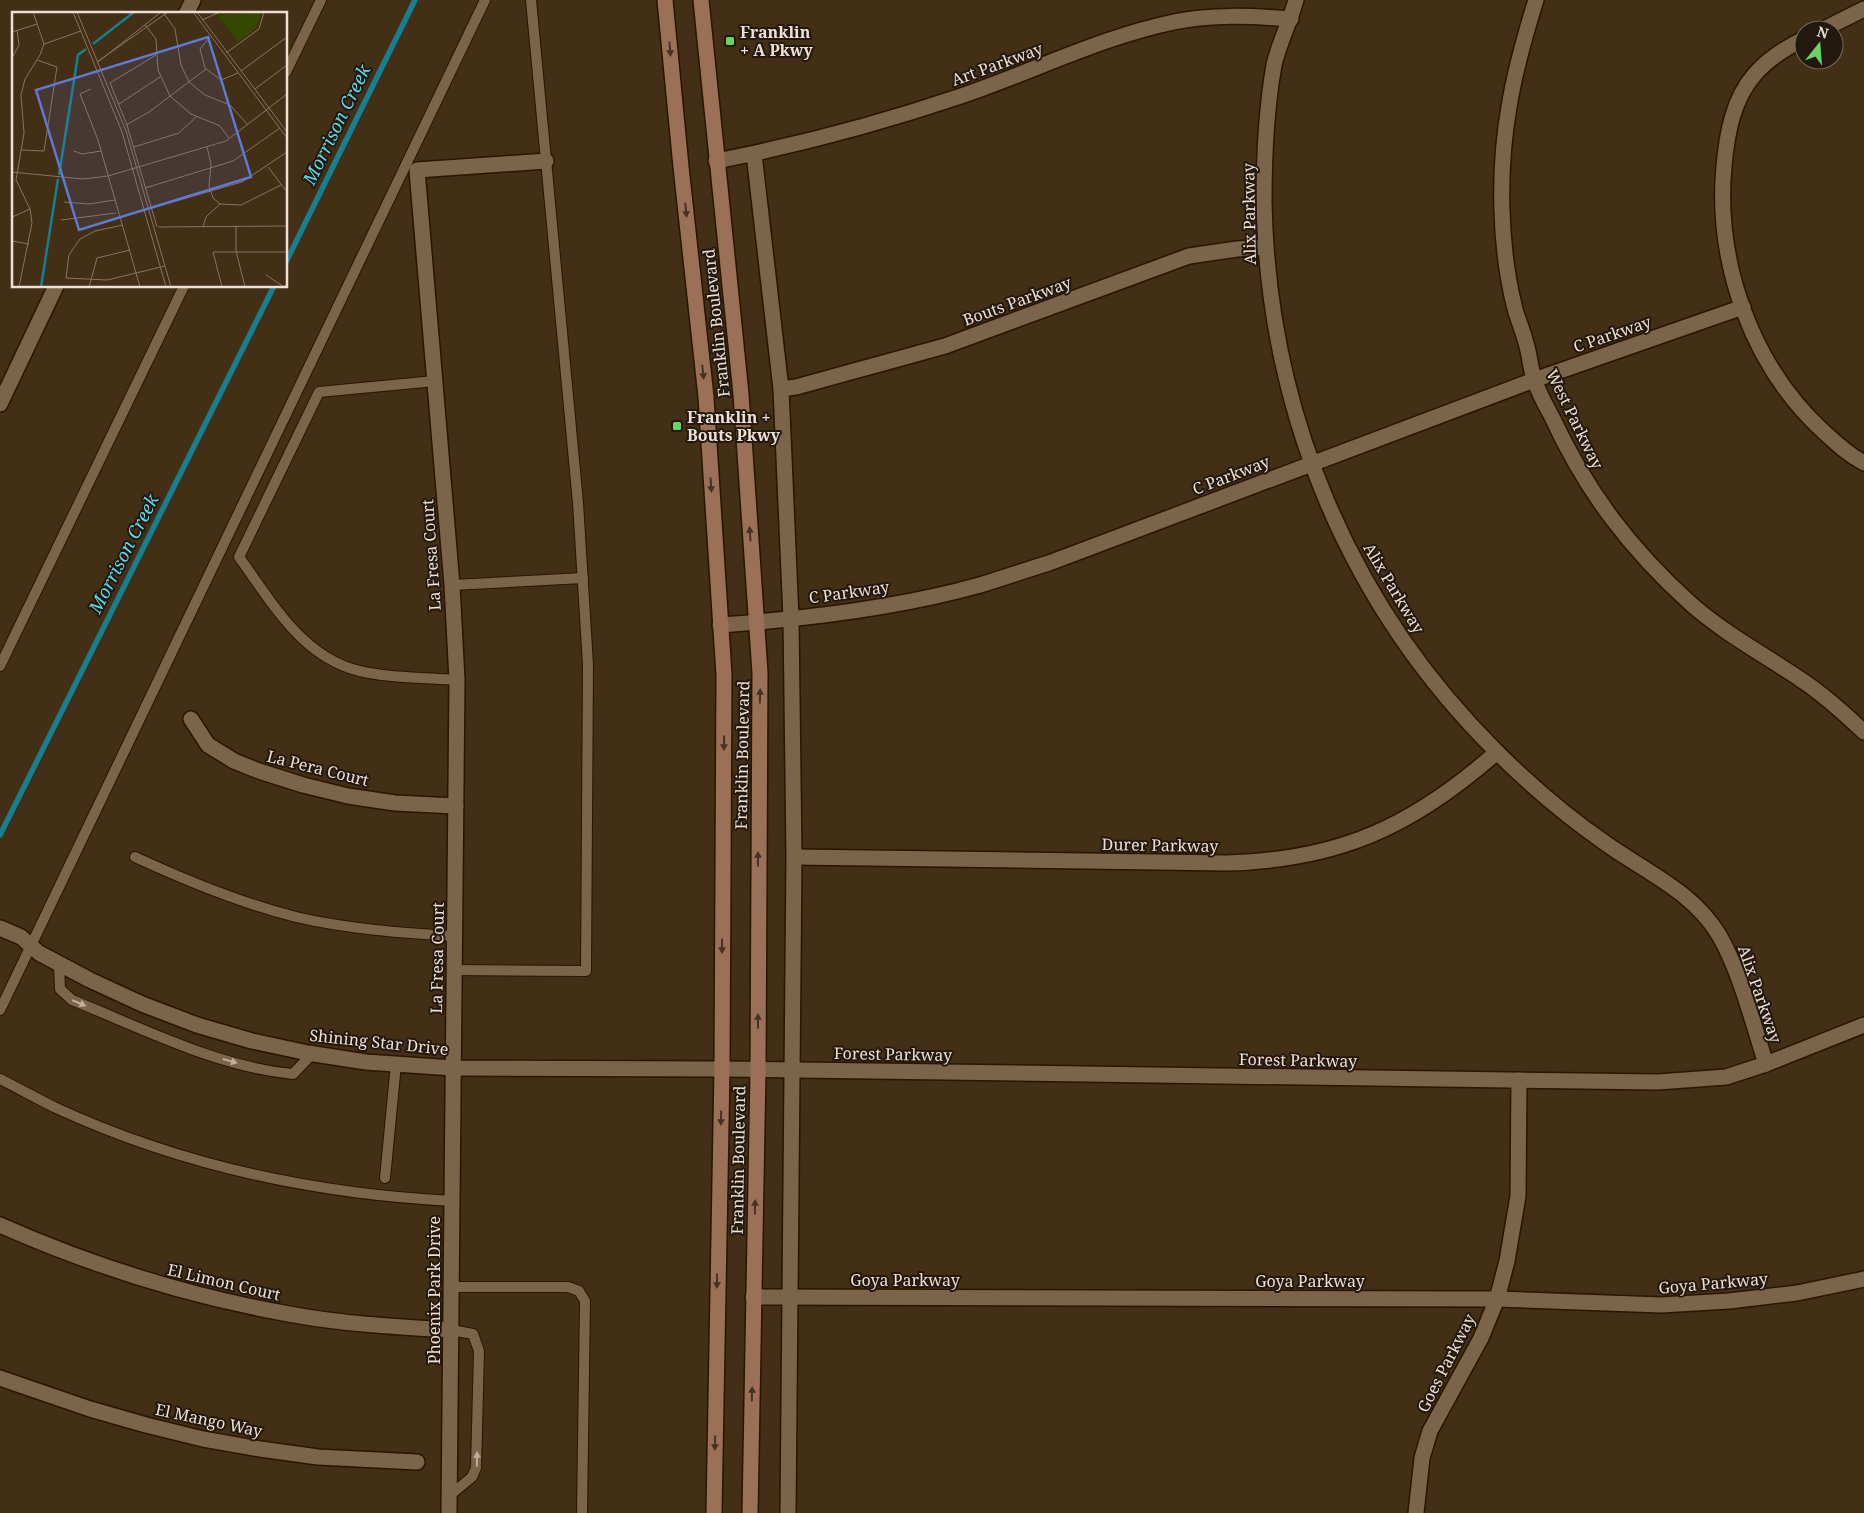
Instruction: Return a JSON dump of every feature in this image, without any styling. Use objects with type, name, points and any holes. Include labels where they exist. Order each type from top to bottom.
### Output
[{"type":"main road","name":"Franklin Boulevard","points":[[665,0],[706,397],[724,675],[722,1069],[714,1513]]},
{"type":"main road","name":"Franklin Boulevard","points":[[701,0],[741,394],[760,674],[758,1070],[750,1513]]},
{"type":"street","points":[[187,12],[193,0]]},
{"type":"street","name":"Alix Parkway","points":[[1296,0],[1275,62],[1267,116],[1264,170],[1265,247],[1281,360],[1310,463],[1360,570],[1387,617],[1455,706],[1497,752],[1541,793],[1584,827],[1677,889],[1706,917],[1728,952],[1766,1064]]},
{"type":"street","name":"West Parkway","points":[[1536,0],[1521,50],[1509,107],[1505,136],[1502,194],[1505,252],[1515,309],[1526,344],[1534,380],[1569,453],[1594,496],[1649,564],[1714,623],[1820,693],[1864,732]]},
{"type":"street","points":[[1842,20],[1864,9]]},
{"type":"street","name":"Art Parkway","points":[[716,161],[783,148],[889,119],[1029,71],[1117,36],[1176,22],[1216,17],[1256,16],[1291,19]]},
{"type":"street","points":[[1794,44],[1769,59],[1754,75],[1734,111],[1728,132],[1723,177],[1725,236],[1736,290],[1742,307],[1752,332],[1774,372],[1816,425],[1844,450],[1864,463]]},
{"type":"street","points":[[754,154],[781,389],[791,618],[794,857],[788,1513]]},
{"type":"street","name":"La Fresa Court","points":[[453,1068],[457,680],[452,585],[417,170],[546,161]]},
{"type":"street","name":"Bouts Parkway","points":[[781,389],[796,387],[945,346],[1189,256],[1265,247]]},
{"type":"street","points":[[0,404],[55,288]]},
{"type":"street","name":"C Parkway","points":[[720,625],[791,618],[894,604],[979,585],[1049,563],[1534,380],[1742,307]]},
{"type":"street","name":"La Pera Court","points":[[191,719],[208,745],[234,760],[303,786],[348,796],[395,803],[456,806]]},
{"type":"street","name":"Durer Parkway","points":[[794,857],[1227,863],[1278,860],[1329,850],[1378,833],[1446,795],[1497,752]]},
{"type":"street","name":"Shining Star Drive","points":[[0,928],[26,942],[39,953],[59,964],[142,1004],[252,1041],[312,1054],[366,1062],[453,1068],[722,1069]]},
{"type":"street","name":"Forest Parkway","points":[[722,1069],[1658,1082],[1726,1077],[1766,1064],[1864,1025]]},
{"type":"street","name":"Phoenix Park Drive","points":[[449,1513],[453,1068]]},
{"type":"street","name":"Goes Parkway","points":[[1416,1513],[1422,1458],[1430,1431],[1481,1338],[1497,1299],[1508,1261],[1517,1203],[1519,1080]]},
{"type":"street","name":"El Limon Court","points":[[0,1225],[101,1267],[214,1299],[290,1315],[369,1325],[451,1330]]},
{"type":"street","name":"Goya Parkway","points":[[753,1297],[1497,1299],[1662,1306],[1739,1300],[1797,1292],[1864,1279]]},
{"type":"street","name":"El Mango Way","points":[[0,1378],[90,1409],[203,1439],[318,1457],[417,1462]]},
{"type":"lane","points":[[288,68],[320,0]]},
{"type":"lane","points":[[0,1010],[26,942],[485,0]]},
{"type":"lane","points":[[454,970],[586,971],[588,665],[578,502],[531,0]]},
{"type":"lane","points":[[0,666],[183,288]]},
{"type":"lane","points":[[435,381],[319,392],[239,557],[292,629],[308,645],[326,658],[347,668],[369,673],[457,680]]},
{"type":"lane","points":[[452,585],[583,578]]},
{"type":"lane","points":[[135,857],[180,878],[237,900],[296,917],[392,933],[455,936]]},
{"type":"lane","points":[[59,964],[60,989],[72,1000],[209,1055],[265,1071],[293,1074],[312,1054]]},
{"type":"lane","points":[[385,1178],[396,1064]]},
{"type":"lane","points":[[0,1079],[54,1107],[104,1128],[155,1147],[224,1168],[331,1190],[403,1199],[452,1201]]},
{"type":"lane","points":[[451,1287],[568,1287],[579,1291],[585,1301],[582,1513]]},
{"type":"lane","points":[[449,1496],[472,1477],[476,1468],[479,1351],[473,1334],[451,1330]]},
{"type":"waterway","name":"Morrison Creek","points":[[288,258],[415,0]]},
{"type":"waterway","name":"Morrison Creek","points":[[0,835],[273,288]]},
{"type":"place","name":"Franklin + A Pkwy","points":[[730,41]]},
{"type":"place","name":"Franklin + Bouts Pkwy","points":[[677,426]]}]
